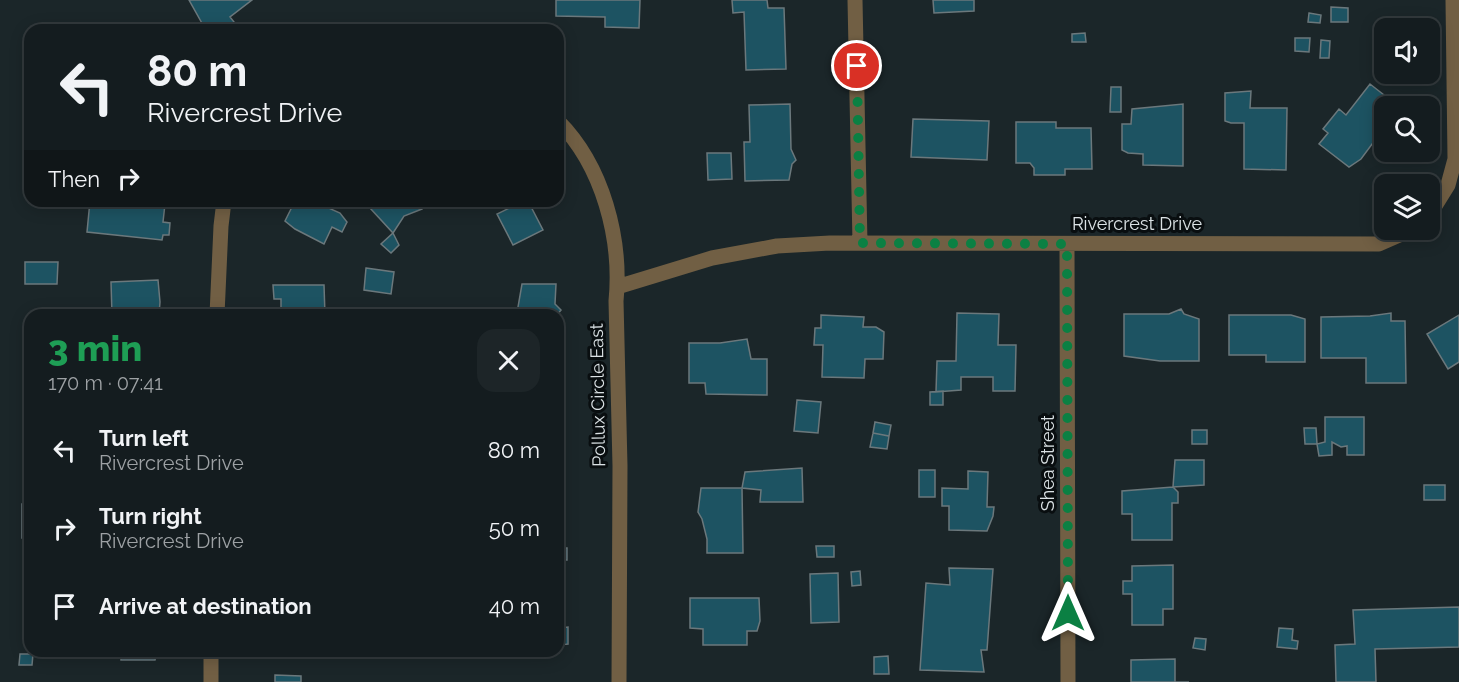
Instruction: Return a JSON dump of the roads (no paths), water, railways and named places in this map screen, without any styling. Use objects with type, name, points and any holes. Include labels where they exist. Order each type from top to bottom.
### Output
[{"type":"street","points":[[855,0],[860,243]]},
{"type":"street","points":[[1440,199],[1449,185],[1455,159],[1453,0]]},
{"type":"street","name":"Pollux Circle East","points":[[564,127],[590,165],[606,203],[615,243],[620,466],[619,682]]},
{"type":"street","points":[[218,309],[223,207]]},
{"type":"street","name":"Rivercrest Drive","points":[[617,287],[712,258],[777,246],[830,243],[1379,243],[1387,240]]},
{"type":"street","name":"Shea Street","points":[[1067,244],[1068,682]]},
{"type":"street","points":[[211,657],[211,682]]}]
